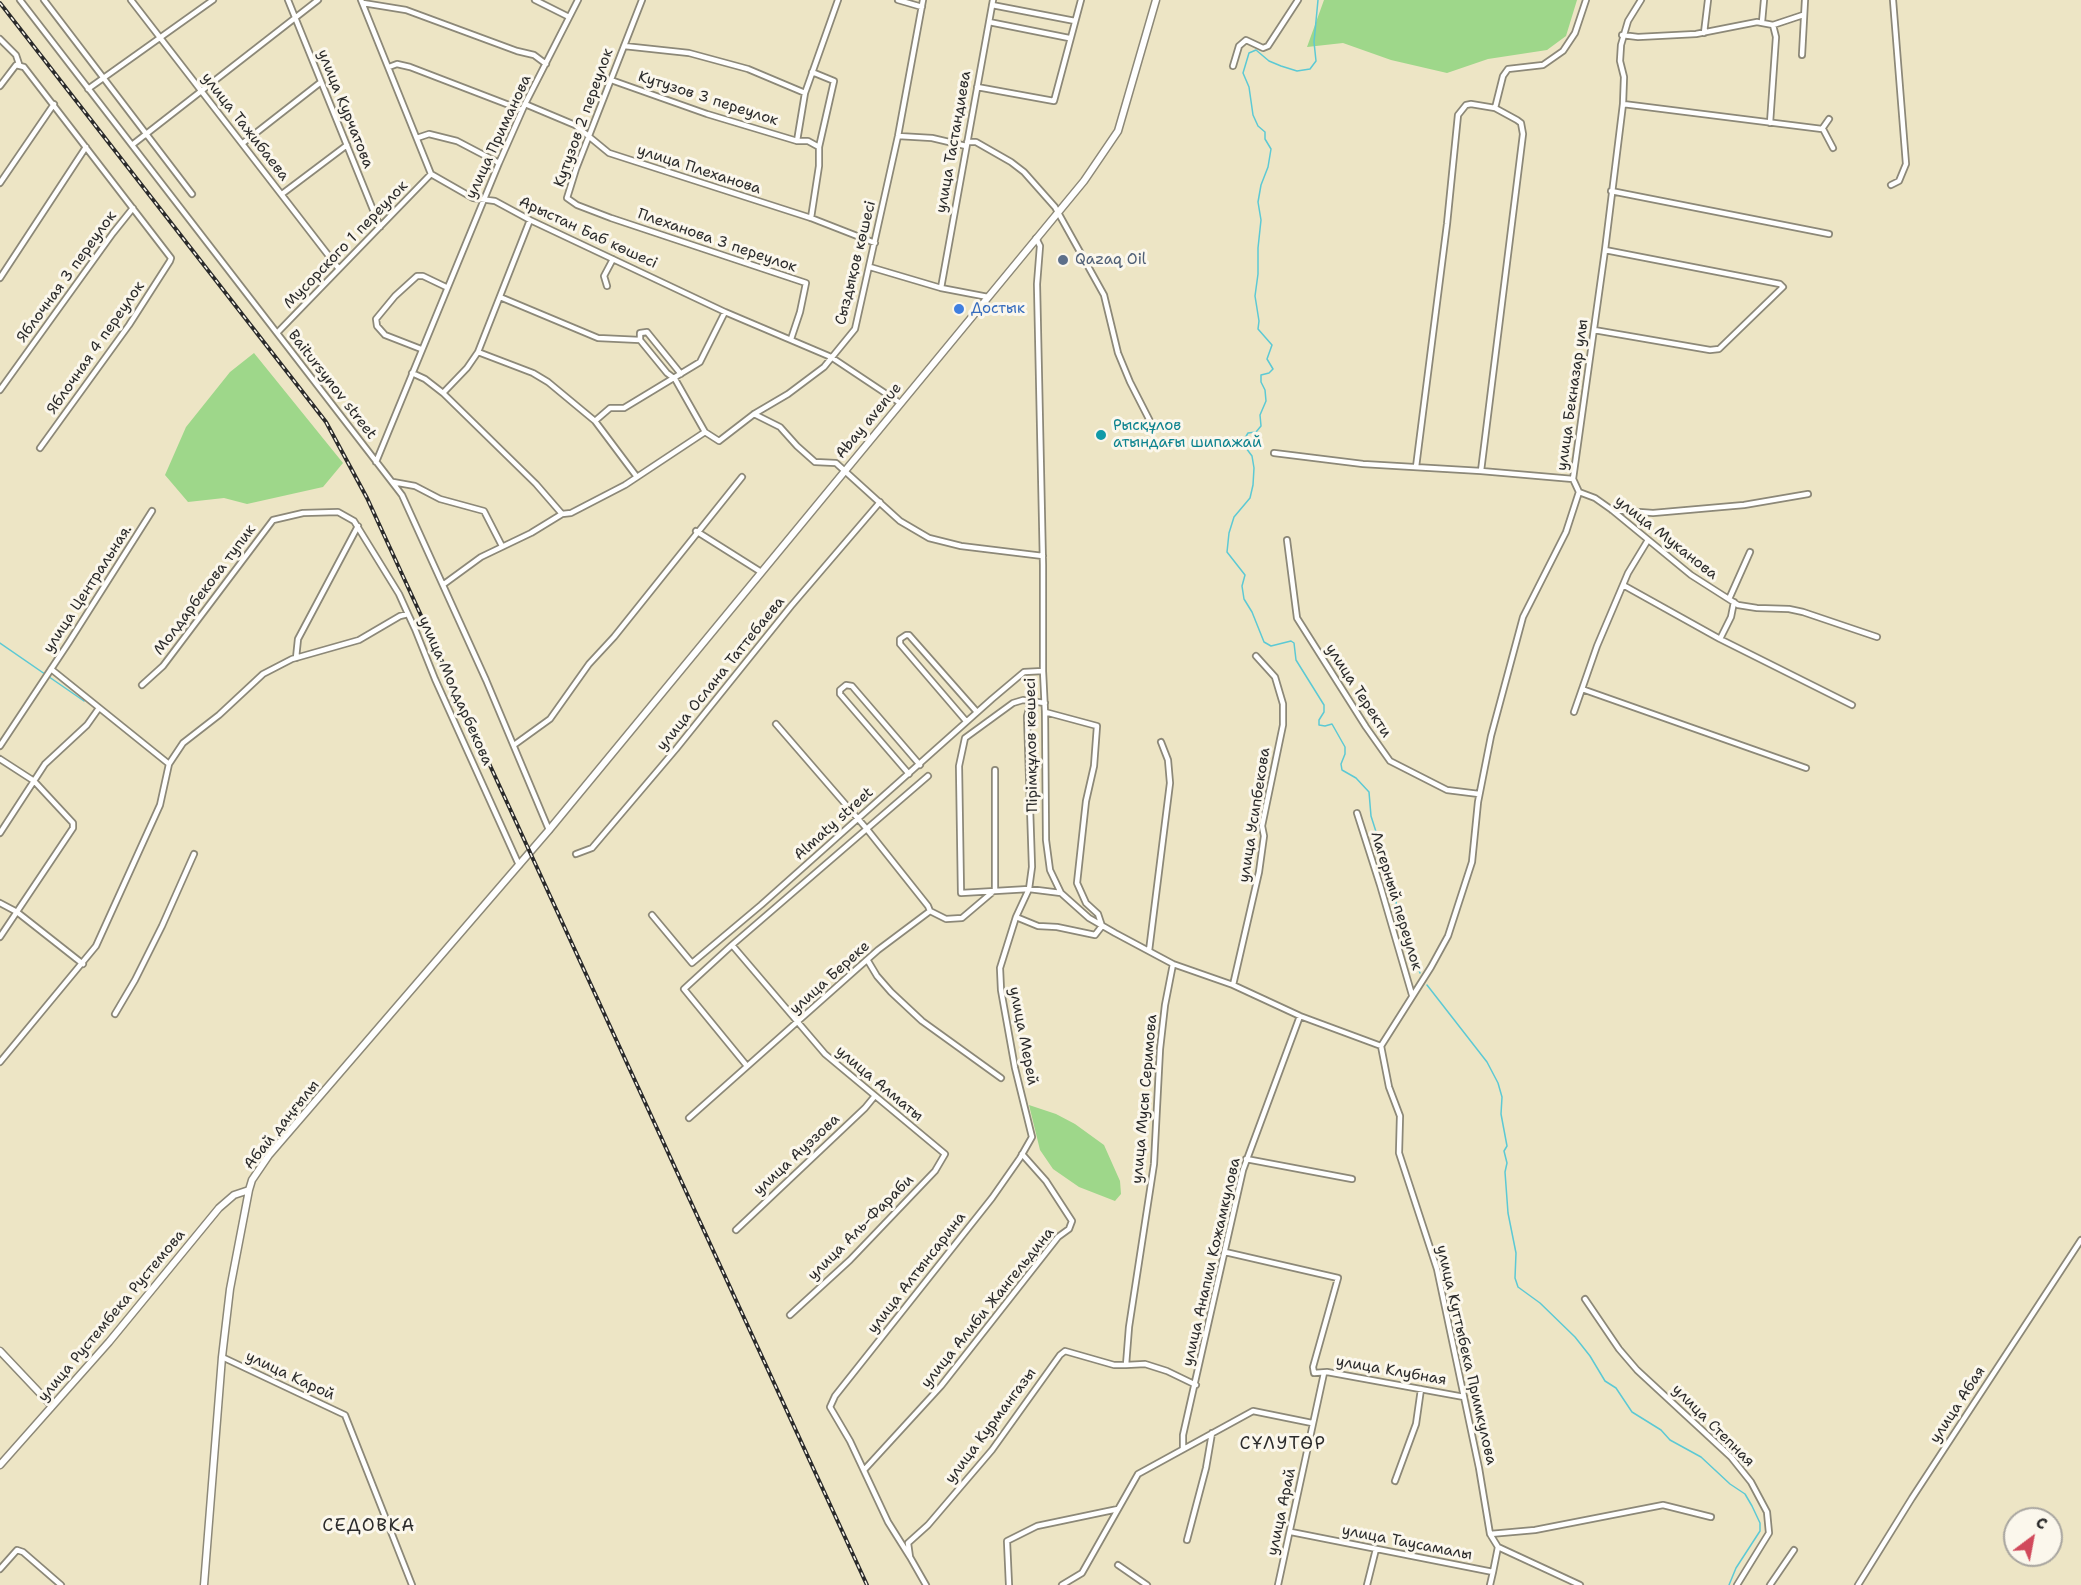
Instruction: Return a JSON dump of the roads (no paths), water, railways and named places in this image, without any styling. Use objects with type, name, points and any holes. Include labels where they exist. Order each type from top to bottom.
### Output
[{"type":"street","name":"Baitursynov street","points":[[20,0],[402,495],[444,584],[549,830]]},
{"type":"street","points":[[44,0],[192,194]]},
{"type":"street","name":"улица Тажибаева","points":[[130,0],[339,269]]},
{"type":"street","points":[[88,89],[213,0]]},
{"type":"street","name":"улица Курчатова","points":[[288,0],[380,227]]},
{"type":"street","points":[[132,145],[318,0]]},
{"type":"street","points":[[535,0],[569,17]]},
{"type":"street","name":"улица Приманова","points":[[376,462],[483,198],[524,107],[578,0]]},
{"type":"street","name":"Кутузов 2 переулок","points":[[567,198],[642,0]]},
{"type":"street","name":"Кутузов 3 переулок","points":[[797,141],[805,93],[838,0]]},
{"type":"street","points":[[898,0],[922,7]]},
{"type":"street","name":"Сыздықов көшесі","points":[[705,432],[719,441],[754,414],[788,394],[824,367],[855,329],[898,136],[923,0]]},
{"type":"street","points":[[977,87],[1054,101],[1081,0]]},
{"type":"street","name":"Abay avenue","points":[[549,830],[1084,181],[1118,131],[1156,0]]},
{"type":"street","points":[[1233,66],[1239,46],[1246,40],[1263,48],[1268,46],[1298,0]]},
{"type":"street","points":[[1495,108],[1503,76],[1508,69],[1543,65],[1563,51],[1575,33],[1586,0]]},
{"type":"street","name":"улица Бекназар улы","points":[[1381,1046],[1448,936],[1472,862],[1479,794],[1491,736],[1525,608],[1566,532],[1579,492],[1573,479],[1623,104],[1624,77],[1620,61],[1622,35],[1641,0]]},
{"type":"street","points":[[1704,33],[1708,0]]},
{"type":"street","points":[[1762,22],[1764,0]]},
{"type":"street","points":[[1802,55],[1805,0]]},
{"type":"street","points":[[1891,185],[1899,181],[1906,164],[1893,0]]},
{"type":"street","points":[[362,2],[406,10],[517,51],[534,55],[546,64]]},
{"type":"street","points":[[362,2],[431,174]]},
{"type":"street","points":[[993,3],[1075,21]]},
{"type":"street","name":"улица Тастандиева","points":[[941,288],[993,3]]},
{"type":"street","points":[[1622,35],[1638,37],[1704,33],[1762,22],[1773,25],[1803,15]]},
{"type":"street","points":[[988,21],[1069,38]]},
{"type":"street","points":[[1770,123],[1776,37],[1773,25]]},
{"type":"street","points":[[0,39],[16,55],[18,65]]},
{"type":"street","name":"Кутузов 2 переулок","points":[[624,46],[689,53],[748,69],[805,93]]},
{"type":"street","name":"улица Плеханова","points":[[389,67],[397,64],[410,67],[575,125],[609,153],[811,218],[875,243]]},
{"type":"street","points":[[0,86],[18,65]]},
{"type":"street","points":[[18,65],[24,67],[134,208]]},
{"type":"street","points":[[811,218],[819,166],[819,147],[834,81],[812,72]]},
{"type":"street","name":"Кутузов 3 переулок","points":[[611,80],[707,114],[797,141],[808,141],[819,147]]},
{"type":"street","points":[[243,143],[321,82]]},
{"type":"street","points":[[0,183],[54,104]]},
{"type":"street","points":[[1416,467],[1447,224],[1458,115],[1466,105],[1471,104],[1495,108],[1518,120],[1521,123],[1523,134],[1481,471]]},
{"type":"street","points":[[1623,104],[1823,128]]},
{"type":"street","points":[[1823,128],[1829,119]]},
{"type":"street","points":[[1823,128],[1833,148]]},
{"type":"street","points":[[417,138],[429,134],[445,138],[499,162]]},
{"type":"street","points":[[898,136],[932,138],[966,144],[976,142],[1018,167],[1043,192],[1055,207],[1104,295],[1118,353],[1153,427]]},
{"type":"street","points":[[282,194],[347,145]]},
{"type":"street","points":[[0,278],[86,147]]},
{"type":"street","name":"Арыстан Баб көшесі","points":[[431,174],[473,198],[495,201],[530,220],[725,312],[831,357],[900,403]]},
{"type":"street","name":"Мусорского 1 переулок","points":[[277,333],[431,174]]},
{"type":"street","points":[[1611,191],[1829,234]]},
{"type":"street","name":"Плеханова 3 переулок","points":[[567,198],[578,205],[611,218],[806,283],[791,339]]},
{"type":"street","name":"Яблочная 4 переулок","points":[[40,448],[129,326],[170,261],[170,256],[134,208]]},
{"type":"street","name":"Яблочная 3 переулок","points":[[0,390],[113,233],[134,208]]},
{"type":"street","points":[[443,393],[478,352],[530,220]]},
{"type":"street","name":"Пірімқұлов көшесі","points":[[1036,238],[1040,246],[1037,284],[1043,671],[1046,712],[1046,840],[1050,870],[1061,893],[1089,918],[1173,964],[1233,985],[1300,1016],[1381,1046]]},
{"type":"street","points":[[1594,330],[1710,350],[1719,349],[1783,287],[1780,284],[1605,250]]},
{"type":"street","points":[[607,286],[604,276],[613,259]]},
{"type":"street","points":[[870,267],[941,288],[988,297]]},
{"type":"street","points":[[422,350],[385,334],[377,326],[376,319],[395,296],[417,276],[423,276],[447,288]]},
{"type":"street","points":[[500,297],[598,338],[640,340]]},
{"type":"street","points":[[595,421],[610,408],[624,408],[700,362],[725,312]]},
{"type":"street","points":[[444,584],[480,557],[562,514],[571,513],[595,501],[637,477],[705,432],[675,378],[667,373],[640,340],[640,333],[647,332],[681,374]]},
{"type":"street","points":[[478,352],[533,373],[548,382],[595,421],[637,477]]},
{"type":"street","points":[[412,373],[425,379],[443,393],[536,484],[562,514]]},
{"type":"street","points":[[754,414],[780,427],[815,462],[836,463],[900,521],[929,538],[961,546],[1043,556]]},
{"type":"street","points":[[1274,453],[1364,464],[1573,479]]},
{"type":"street","points":[[514,745],[550,719],[589,663],[614,637],[696,531],[742,477]]},
{"type":"street","points":[[393,482],[415,486],[440,499],[484,511],[502,546]]},
{"type":"street","name":"улица Муканова","points":[[1579,492],[1595,498],[1612,510],[1691,575],[1731,600],[1746,607],[1803,612],[1877,637]]},
{"type":"street","points":[[1612,510],[1653,513],[1683,511],[1744,505],[1808,494]]},
{"type":"street","name":"улица Ослана Таттебаева","points":[[576,854],[592,848],[676,749],[791,606],[880,502]]},
{"type":"street","name":"улица Центральная.","points":[[0,746],[152,511]]},
{"type":"street","name":"Молдарбекова тупик","points":[[142,685],[163,666],[273,520],[303,513],[338,512],[347,516],[358,526]]},
{"type":"street","points":[[358,526],[399,594],[408,614]]},
{"type":"street","points":[[296,658],[298,639],[358,526]]},
{"type":"street","points":[[696,531],[761,572]]},
{"type":"street","name":"улица Теректи","points":[[1287,540],[1297,618],[1390,761],[1447,790],[1479,794]]},
{"type":"street","points":[[1574,712],[1597,646],[1631,566],[1648,540]]},
{"type":"street","points":[[1720,639],[1731,617],[1731,600],[1750,552]]},
{"type":"street","points":[[1623,585],[1720,639],[1852,705]]},
{"type":"street","name":"улица Молдарбекова","points":[[0,1062],[96,946],[160,805],[169,764],[183,743],[219,715],[263,674],[296,658],[359,640],[392,620],[408,614],[519,865]]},
{"type":"street","points":[[966,722],[900,644],[900,639],[906,634],[909,635],[976,712]]},
{"type":"street","name":"улица Усипбекова","points":[[1233,985],[1259,872],[1264,836],[1262,826],[1283,725],[1283,704],[1275,678],[1256,656]]},
{"type":"street","points":[[51,669],[169,764]]},
{"type":"street","name":"Almaty street","points":[[652,915],[692,963],[761,905],[920,765],[976,712],[1024,672],[1043,671]]},
{"type":"street","points":[[909,774],[840,694],[840,690],[846,685],[852,686],[920,765]]},
{"type":"street","points":[[1582,689],[1806,768]]},
{"type":"street","points":[[1045,703],[1023,700],[1013,703],[965,738],[959,766],[961,893],[1029,889],[1061,893]]},
{"type":"street","name":"улица Мерей","points":[[1022,1154],[1032,1137],[1011,1046],[1001,990],[1000,968],[1016,917],[1029,889],[1032,867],[1027,716],[1030,702]]},
{"type":"street","points":[[0,833],[45,764],[87,725],[99,708]]},
{"type":"street","points":[[1016,917],[1038,926],[1057,927],[1095,935],[1102,926],[1098,914],[1086,903],[1077,883],[1086,801],[1094,766],[1097,726],[1046,712]]},
{"type":"street","points":[[776,724],[858,818],[930,911],[946,919],[962,918],[995,890],[996,770]]},
{"type":"street","points":[[1149,951],[1170,783],[1168,760],[1161,742]]},
{"type":"street","points":[[0,759],[34,781],[73,822],[73,828],[0,937]]},
{"type":"street","points":[[747,1066],[684,989],[928,776]]},
{"type":"street","name":"Лагерный переулок","points":[[1357,813],[1412,995]]},
{"type":"street","name":"Абай даңғылы","points":[[204,1585],[222,1357],[230,1290],[252,1180],[269,1155],[549,830]]},
{"type":"street","points":[[115,1014],[157,936],[194,854]]},
{"type":"street","points":[[0,903],[17,912],[83,964]]},
{"type":"street","name":"улица Береке","points":[[689,1118],[878,950],[930,911]]},
{"type":"street","name":"улица Алматы","points":[[732,945],[825,1054],[945,1154]]},
{"type":"street","points":[[868,960],[877,976],[891,992],[922,1021],[1001,1078]]},
{"type":"street","name":"улица Мусы Серимова","points":[[1126,1365],[1154,1164],[1160,1049],[1173,964]]},
{"type":"street","name":"улица Анапии Кожамкулова","points":[[1183,1448],[1183,1435],[1246,1159],[1300,1016]]},
{"type":"street","name":"улица Куттыбека Примкулова","points":[[1381,1046],[1389,1087],[1400,1116],[1399,1153],[1437,1269],[1490,1534],[1498,1547]]},
{"type":"street","name":"улица Ауэзова","points":[[736,1230],[874,1097]]},
{"type":"street","name":"улица Аль-Фараби","points":[[790,1315],[850,1260],[934,1172],[945,1154]]},
{"type":"street","name":"улица Алтынсарина","points":[[864,1470],[830,1407],[835,1396],[992,1198],[1022,1154]]},
{"type":"street","name":"улица Алиби Жангельдина","points":[[864,1470],[941,1386],[1058,1237],[1069,1228],[1072,1221],[1046,1181],[1022,1154]]},
{"type":"street","points":[[1246,1159],[1352,1179]]},
{"type":"street","name":"улица Рустембека Рустемова","points":[[0,1465],[110,1342],[219,1208],[234,1195],[249,1191]]},
{"type":"street","name":"улица Абая","points":[[1858,1585],[1912,1498],[2081,1240]]},
{"type":"street","name":"улица Клубная","points":[[1225,1252],[1338,1278],[1312,1371],[1464,1396]]},
{"type":"street","name":"улица Степная","points":[[1585,1299],[1619,1349],[1637,1370],[1731,1457],[1751,1482],[1767,1512],[1769,1533],[1737,1585]]},
{"type":"street","points":[[0,1351],[52,1406]]},
{"type":"street","name":"улица Курмангазы","points":[[910,1557],[908,1543],[928,1525],[992,1450],[1059,1356],[1065,1351],[1114,1365],[1126,1365]]},
{"type":"street","name":"улица Карой","points":[[222,1357],[345,1415],[412,1585]]},
{"type":"street","points":[[1126,1365],[1145,1364],[1167,1371],[1196,1385]]},
{"type":"street","name":"улица Арай","points":[[1278,1585],[1324,1372]]},
{"type":"street","points":[[1395,1481],[1416,1424],[1420,1389]]},
{"type":"street","points":[[1062,1585],[1082,1573],[1138,1474],[1253,1411],[1312,1423]]},
{"type":"street","points":[[1187,1540],[1206,1468],[1212,1433]]},
{"type":"street","points":[[864,1470],[888,1522],[926,1585]]},
{"type":"street","name":"улица Таусамалы","points":[[1490,1534],[1535,1530],[1663,1505],[1711,1517]]},
{"type":"street","points":[[1009,1585],[1007,1541],[1037,1526],[1118,1509]]},
{"type":"street","name":"улица Таусамалы","points":[[1291,1532],[1492,1572]]},
{"type":"street","points":[[1490,1585],[1498,1547],[1580,1585]]},
{"type":"street","points":[[1368,1585],[1376,1549]]},
{"type":"street","points":[[0,1569],[17,1550],[57,1584]]},
{"type":"street","points":[[1770,1585],[1794,1550]]},
{"type":"street","points":[[1118,1565],[1147,1585]]},
{"type":"waterway","points":[[1318,0],[1314,42],[1316,61],[1310,69],[1297,71],[1281,66],[1269,61],[1256,50],[1249,53],[1243,73],[1249,87],[1253,115],[1258,126],[1265,132],[1265,139],[1271,149],[1258,202],[1261,220],[1255,296],[1258,329],[1272,345],[1267,359],[1273,369],[1261,375],[1266,401],[1260,415],[1261,426],[1256,432],[1248,433],[1245,438],[1246,448],[1252,456],[1253,485],[1250,498],[1234,517],[1227,552],[1245,575],[1242,586],[1244,599],[1264,642],[1271,646],[1291,641],[1294,643],[1296,660],[1324,705],[1319,725],[1332,724],[1345,747],[1342,770],[1356,778],[1369,792],[1371,816],[1393,885],[1398,913],[1420,973]]},
{"type":"waterway","points":[[0,643],[84,701]]},
{"type":"waterway","points":[[1427,985],[1487,1062],[1498,1083],[1502,1097],[1501,1114],[1507,1146],[1504,1151],[1507,1163],[1505,1172],[1508,1213],[1516,1253],[1515,1278],[1518,1287],[1540,1303],[1575,1337],[1605,1381],[1616,1388],[1632,1412],[1661,1430],[1670,1440],[1701,1457],[1730,1484],[1745,1494],[1752,1506],[1760,1523],[1760,1531],[1736,1568],[1729,1585]]},
{"type":"railway","points":[[0,3],[326,422],[367,498],[867,1585]]},
{"type":"place","name":"Qazaq Oil","points":[[1063,260]]},
{"type":"place","name":"Достык","points":[[959,309]]},
{"type":"place","name":"Рысқұлов атындағы шипажай","points":[[1101,435]]},
{"type":"district","name":"СҰЛУТӨР","points":[[1283,1444]]},
{"type":"district","name":"СЕДОВКА","points":[[369,1526]]}]
